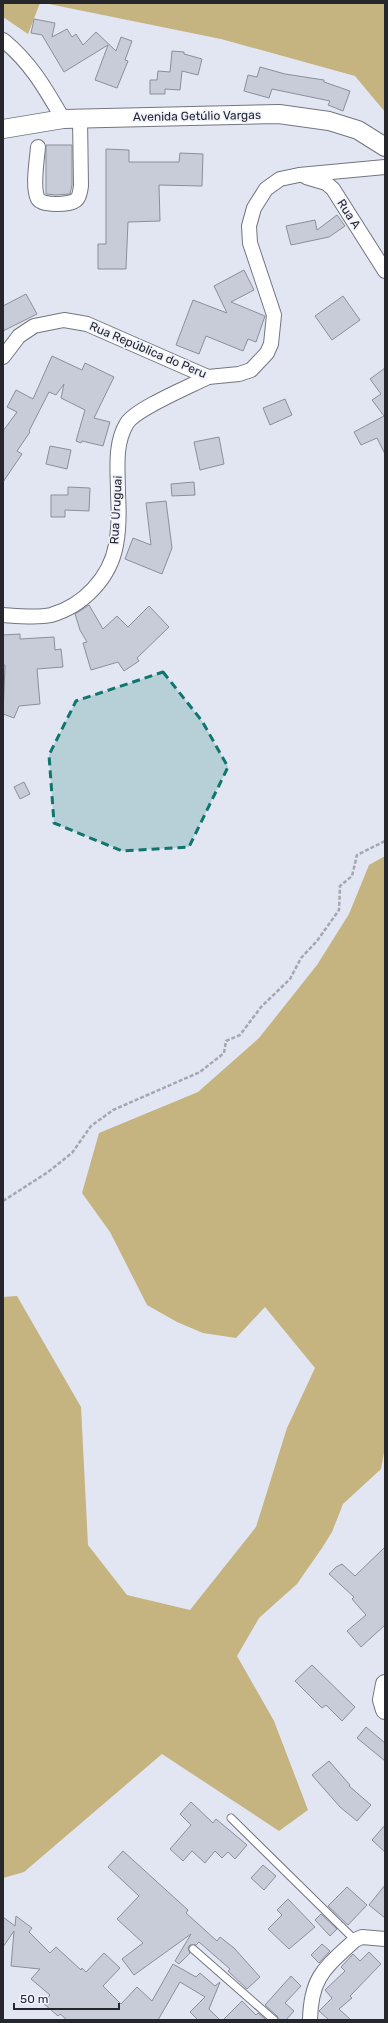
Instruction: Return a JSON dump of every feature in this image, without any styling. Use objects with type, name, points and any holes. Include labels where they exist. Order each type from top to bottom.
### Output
[{"type":"street","points":[[3,40],[20,53],[72,119],[81,186],[79,197],[75,201],[65,204],[43,204],[39,200],[36,189],[38,147]]},
{"type":"street","name":"Avenida Getúlio Vargas","points":[[3,129],[72,119],[249,114],[303,116],[358,130],[385,146]]},
{"type":"street","name":"Rua República do Peru","points":[[3,357],[19,336],[34,326],[64,320],[87,324],[208,377],[239,374],[251,370],[267,353],[271,344],[274,315],[250,243],[249,226],[254,208],[266,189],[280,179],[299,175],[385,167]]},
{"type":"street","name":"Rua A","points":[[299,175],[326,183],[333,189],[385,270]]},
{"type":"street","name":"Rua Uruguai","points":[[3,616],[50,615],[69,608],[84,598],[100,583],[116,546],[118,452],[122,433],[128,422],[140,413],[208,377]]},
{"type":"street","points":[[385,1684],[382,1700],[385,1710]]},
{"type":"street","points":[[310,2020],[311,1996],[320,1974],[355,1940],[362,1937],[385,1939]]},
{"type":"lane","points":[[231,1818],[355,1940]]},
{"type":"lane","points":[[193,1949],[274,2020]]},
{"type":"path","points":[[3,1201],[48,1172],[72,1153],[91,1126],[113,1110],[200,1072],[224,1053],[226,1041],[240,1035],[261,1007],[290,979],[301,958],[317,941],[339,910],[340,886],[352,876],[357,855],[385,841]]},
{"type":"highlighted area","points":[[163,672],[202,721],[228,767],[189,847],[122,851],[54,823],[49,755],[76,701]]},
{"type":"shaded area","points":[[3,3],[40,3],[28,34],[3,17]]},
{"type":"shaded area","points":[[44,3],[385,3],[385,112],[355,76],[221,39]]},
{"type":"shaded area","points":[[385,856],[385,1447],[381,1469],[343,1504],[332,1532],[297,1584],[259,1618],[237,1656],[274,1721],[308,1810],[279,1831],[162,1754],[24,1872],[3,1878],[3,1297],[17,1296],[81,1407],[88,1545],[127,1595],[190,1610],[256,1527],[287,1428],[315,1368],[265,1307],[236,1338],[203,1333],[177,1322],[147,1305],[110,1232],[82,1193],[99,1133],[198,1092],[259,1038],[317,965],[349,914],[369,865]]},
{"type":"building","points":[[34,19],[55,23],[52,37],[67,29],[72,37],[76,34],[83,45],[96,32],[116,51],[121,37],[132,41],[125,60],[128,61],[117,88],[95,80],[108,45],[64,72],[42,35],[31,33]]},
{"type":"building","points":[[172,51],[184,52],[184,54],[202,59],[198,75],[182,71],[180,90],[165,89],[165,94],[150,94],[150,80],[157,80],[158,71],[170,72]]},
{"type":"building","points":[[260,67],[285,74],[324,80],[324,82],[350,91],[343,111],[328,105],[330,101],[272,89],[269,98],[244,91],[248,75],[257,77]]},
{"type":"building","points":[[46,145],[72,145],[72,185],[70,194],[46,194]]},
{"type":"building","points":[[106,149],[129,150],[129,162],[179,162],[180,153],[203,154],[202,186],[159,185],[160,221],[128,222],[126,269],[98,269],[98,244],[106,244]]},
{"type":"building","points":[[337,215],[345,226],[329,237],[291,245],[286,226],[315,220],[317,230]]},
{"type":"building","points":[[244,270],[254,290],[231,302],[265,316],[256,342],[248,339],[243,351],[206,336],[199,354],[176,345],[193,300],[227,313],[214,286]]},
{"type":"building","points":[[26,294],[37,314],[3,331],[3,306]]},
{"type":"building","points":[[343,296],[360,320],[332,340],[315,316]]},
{"type":"building","points":[[52,356],[82,370],[85,363],[114,377],[94,418],[110,422],[103,446],[76,441],[85,410],[61,398],[64,384],[56,395],[49,392],[29,431],[30,432],[17,451],[22,454],[3,482],[3,431],[17,412],[7,407],[16,390],[33,399]]},
{"type":"building","points":[[385,368],[385,454],[377,438],[361,445],[354,432],[384,416],[372,400],[381,394],[370,379]]},
{"type":"building","points":[[285,399],[292,415],[270,425],[263,408]]},
{"type":"building","points":[[219,437],[224,464],[200,470],[194,442]]},
{"type":"building","points":[[50,446],[71,450],[67,469],[46,464]]},
{"type":"building","points":[[194,482],[195,495],[172,496],[171,484]]},
{"type":"building","points":[[68,487],[90,488],[89,511],[65,510],[65,517],[51,517],[51,495],[68,495]]},
{"type":"building","points":[[166,501],[172,548],[162,574],[125,559],[133,538],[151,545],[146,503]]},
{"type":"building","points":[[89,605],[103,629],[117,616],[128,627],[149,606],[169,627],[137,658],[139,661],[124,671],[118,662],[91,670],[83,643],[87,642],[80,630],[75,614]]},
{"type":"building","points":[[20,634],[20,639],[54,637],[55,650],[61,649],[63,667],[37,669],[40,704],[19,706],[14,718],[3,714],[5,665],[3,665],[3,635]]},
{"type":"building","points":[[24,782],[30,794],[20,799],[14,787]]},
{"type":"building","points":[[385,1547],[385,1625],[361,1647],[347,1631],[366,1615],[352,1599],[354,1597],[329,1574],[336,1567],[342,1564],[355,1576]]},
{"type":"building","points":[[312,1665],[355,1707],[342,1721],[326,1705],[322,1708],[295,1681]]},
{"type":"building","points":[[366,1727],[385,1743],[385,1761],[357,1738]]},
{"type":"building","points":[[329,1761],[350,1785],[349,1786],[371,1805],[357,1821],[340,1807],[312,1775]]},
{"type":"building","points":[[191,1802],[213,1823],[216,1819],[247,1845],[235,1859],[228,1852],[222,1858],[215,1851],[205,1863],[192,1851],[183,1861],[170,1849],[191,1825],[180,1814]]},
{"type":"building","points":[[385,1825],[385,1852],[372,1840]]},
{"type":"building","points":[[123,1851],[188,1910],[186,1913],[217,1941],[220,1937],[234,1948],[260,1977],[247,1989],[228,1971],[230,1969],[199,1942],[196,1945],[190,1945],[188,1948],[190,1953],[179,1964],[175,1961],[191,1934],[134,1975],[122,1959],[143,1943],[117,1919],[139,1896],[108,1867]]},
{"type":"building","points":[[263,1865],[276,1876],[264,1890],[251,1878]]},
{"type":"building","points":[[385,1885],[385,1918],[369,1905]]},
{"type":"building","points":[[347,1887],[367,1905],[348,1925],[328,1906]]},
{"type":"building","points":[[288,1899],[315,1927],[289,1949],[268,1929],[282,1915],[277,1910]]},
{"type":"building","points":[[321,1914],[337,1929],[330,1936],[315,1920]]},
{"type":"building","points":[[16,1916],[32,1928],[29,1932],[50,1953],[56,1947],[81,1970],[82,1968],[86,1972],[104,1953],[120,1968],[103,1986],[121,2004],[137,1987],[152,2001],[173,1964],[196,1977],[200,1973],[215,1986],[220,1982],[209,2009],[220,2020],[198,2020],[190,2012],[205,1997],[180,1982],[158,2020],[67,2020],[60,2014],[58,2016],[43,2003],[50,1995],[31,1979],[40,1969],[11,1966],[14,1931],[3,1947],[3,1917],[15,1926]]},
{"type":"building","points":[[322,1944],[330,1951],[319,1963],[311,1955]]},
{"type":"building","points":[[369,1952],[381,1964],[350,1996],[352,1998],[339,2009],[351,2020],[329,2020],[319,2011],[332,1998],[325,1990],[345,1971],[341,1967],[353,1954],[360,1961]]},
{"type":"building","points":[[291,1976],[301,1986],[285,2003],[294,2011],[286,2020],[279,2020],[277,2016],[265,2005]]},
{"type":"building","points":[[242,2001],[256,2015],[258,2013],[266,2020],[223,2020]]}]
